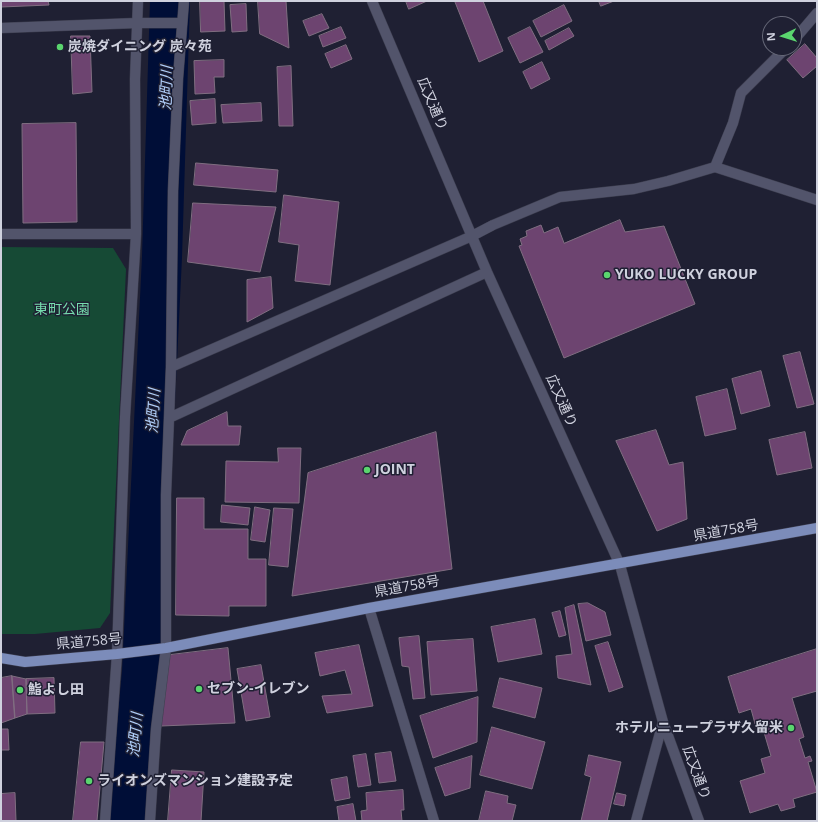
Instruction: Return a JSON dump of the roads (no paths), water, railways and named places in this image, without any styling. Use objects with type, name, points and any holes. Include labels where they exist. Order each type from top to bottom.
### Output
[{"type":"main road","name":"県道758号","points":[[1,658],[25,662],[166,648],[369,608],[620,565],[817,528]]},
{"type":"street","points":[[105,821],[117,654],[125,417],[136,234],[135,79],[138,1]]},
{"type":"street","points":[[150,821],[156,729],[166,648],[166,494],[171,367],[173,191],[184,1]]},
{"type":"street","name":"広又通り","points":[[372,1],[472,236],[620,565],[663,722],[699,821]]},
{"type":"street","points":[[802,31],[817,13]]},
{"type":"street","points":[[1,28],[137,22],[182,23]]},
{"type":"street","points":[[715,167],[733,123],[741,93],[778,56]]},
{"type":"street","points":[[171,367],[560,197],[634,189],[715,167],[817,200]]},
{"type":"street","points":[[1,234],[136,234]]},
{"type":"street","points":[[169,418],[488,272]]},
{"type":"street","points":[[369,608],[434,821]]},
{"type":"street","points":[[636,821],[663,722]]},
{"type":"waterway","name":"池町川","points":[[128,821],[142,672],[162,257],[170,1]]},
{"type":"place","name":"炭焼ダイニング 炭々苑","points":[[60,47]]},
{"type":"place","name":"YUKO LUCKY GROUP","points":[[607,275]]},
{"type":"place","name":"JOINT","points":[[367,470]]},
{"type":"place","name":"セブン-イレブン","points":[[199,689]]},
{"type":"place","name":"鮨よし田","points":[[20,690]]},
{"type":"place","name":"ホテルニュープラザ久留米","points":[[791,728]]},
{"type":"place","name":"ライオンズマンション建設予定","points":[[89,781]]},
{"type":"park label","name":"東町公園","points":[[62,310]]}]
